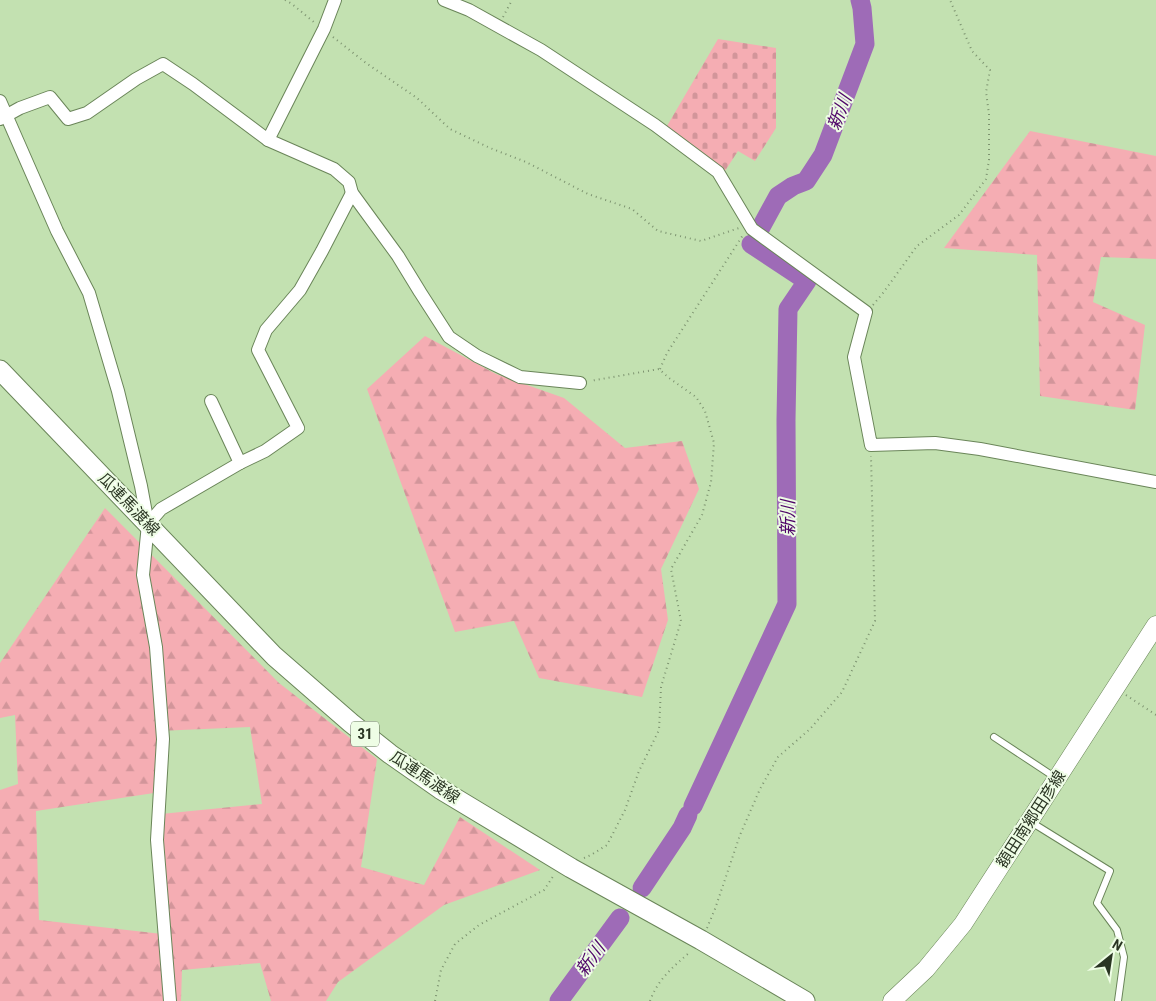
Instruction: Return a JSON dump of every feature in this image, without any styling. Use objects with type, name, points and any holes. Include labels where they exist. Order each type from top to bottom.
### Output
[{"type":"main road","name":"瓜連馬渡線","points":[[0,370],[274,656],[390,754],[440,789],[567,866],[701,940],[805,1001]]},
{"type":"main road","name":"額田南郷田彦線","points":[[892,1001],[926,969],[963,924],[1156,625]]},
{"type":"street","points":[[268,140],[324,29],[335,0]]},
{"type":"street","points":[[444,0],[469,10],[541,50],[655,125],[718,172],[752,229],[866,312],[854,357],[871,445],[935,443],[980,449],[1156,482]]},
{"type":"street","points":[[3,118],[20,108],[50,98],[68,119],[87,113],[136,79],[163,64],[268,140],[334,169],[349,182],[352,193],[398,256],[449,337],[477,356],[520,377],[580,383]]},
{"type":"street","points":[[0,101],[3,118],[89,293],[120,400],[141,486],[148,524],[143,575],[156,647],[163,739],[157,840],[170,1001]]},
{"type":"street","points":[[148,524],[161,509],[240,463],[265,451],[298,428],[258,350],[266,330],[300,290],[352,193]]},
{"type":"street","points":[[211,401],[240,463]]},
{"type":"lane","points":[[994,737],[1057,779]]},
{"type":"lane","points":[[1029,822],[1110,871],[1097,903],[1117,930],[1124,958],[1118,1001]]},
{"type":"path","points":[[285,0],[417,98],[450,129],[526,162],[588,194],[632,208],[658,231],[701,241],[749,224]]},
{"type":"path","points":[[498,26],[512,0]]},
{"type":"path","points":[[866,312],[883,293],[917,246],[959,214],[986,179],[989,160],[986,92],[990,70],[972,51],[950,0]]},
{"type":"path","points":[[659,369],[667,353],[749,224]]},
{"type":"path","points":[[580,383],[659,369]]},
{"type":"path","points":[[435,1001],[441,970],[455,944],[479,925],[544,890],[567,866],[607,845],[625,810],[639,771],[658,730],[661,687],[681,621],[671,569],[702,515],[711,482],[714,443],[706,411],[696,396],[659,369]]},
{"type":"path","points":[[650,1001],[662,977],[701,940],[715,909],[740,836],[760,789],[778,757],[810,729],[842,692],[876,621],[871,445]]},
{"type":"path","points":[[1116,688],[1156,715]]},
{"type":"green space","points":[[718,39],[776,48],[776,128],[755,161],[738,151],[725,171],[667,126]]},
{"type":"green space","points":[[1030,131],[1156,156],[1156,259],[1101,257],[1093,302],[1145,325],[1135,410],[1040,396],[1037,255],[944,248]]},
{"type":"green space","points":[[425,336],[496,374],[564,398],[625,448],[682,441],[699,489],[661,569],[668,620],[642,697],[539,678],[514,621],[455,632],[367,389]]},
{"type":"green space","points":[[105,508],[279,683],[377,759],[361,867],[424,885],[460,817],[540,870],[444,905],[338,982],[326,1001],[271,1001],[260,963],[182,970],[181,1001],[0,1001],[0,790],[18,784],[15,715],[0,718],[0,663]],"holes":[[[250,727],[262,804],[161,814],[171,935],[39,920],[36,811],[154,793],[158,731]]]},
{"type":"waterway","name":"新川","points":[[760,229],[778,196],[793,186],[806,181],[823,155],[865,44],[860,0]]},
{"type":"waterway","name":"新川","points":[[693,806],[787,604],[786,420],[788,309],[807,281],[751,244]]},
{"type":"waterway","name":"新川","points":[[642,888],[682,828],[688,815]]},
{"type":"waterway","name":"新川","points":[[559,1001],[620,918]]}]
